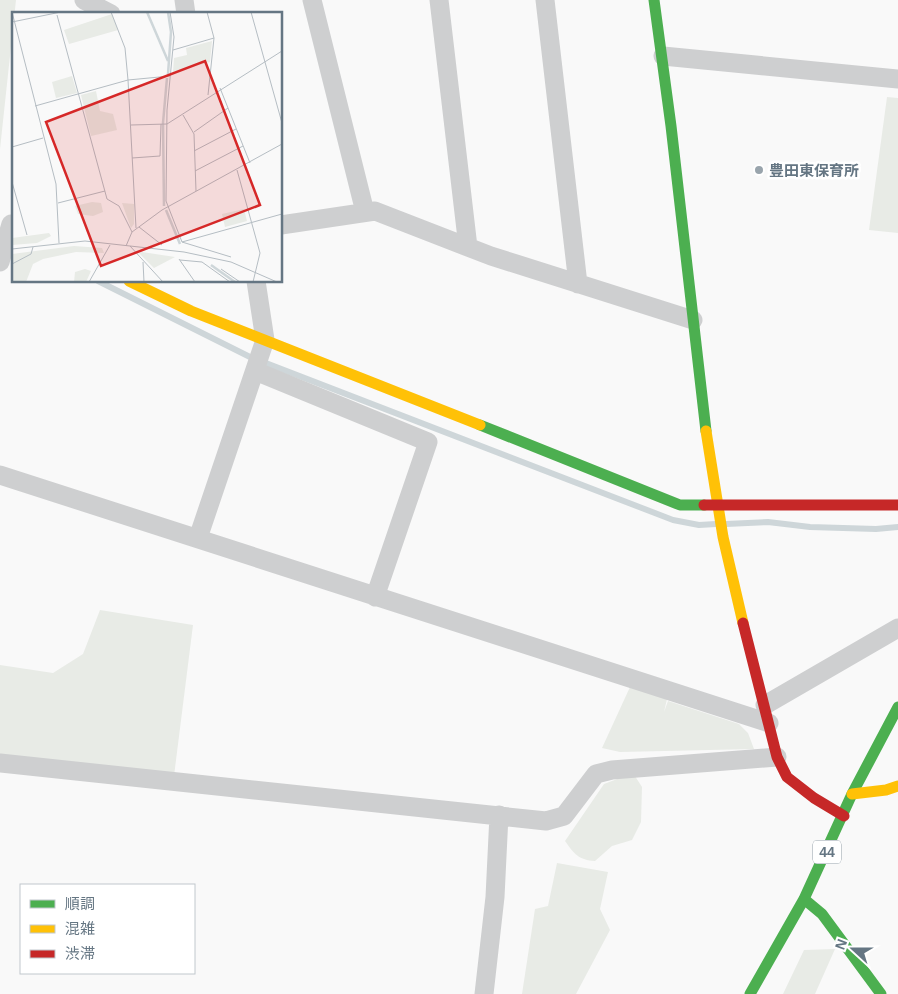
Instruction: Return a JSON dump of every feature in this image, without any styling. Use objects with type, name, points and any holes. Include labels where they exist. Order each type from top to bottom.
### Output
[{"type":"street","points":[[84,0],[107,12]]},
{"type":"street","points":[[312,0],[365,212]]},
{"type":"street","points":[[439,0],[468,247]]},
{"type":"street","points":[[545,0],[578,284]]},
{"type":"street","points":[[654,0],[663,56],[693,320],[717,505],[725,548],[777,757],[787,777],[814,798],[844,816]]},
{"type":"street","points":[[663,56],[898,79]]},
{"type":"street","points":[[282,225],[375,210],[468,247],[693,320]]},
{"type":"street","points":[[2,254],[8,223]]},
{"type":"street","points":[[131,282],[191,311],[680,505],[898,505]]},
{"type":"street","points":[[198,538],[265,340],[256,282]]},
{"type":"street","points":[[255,371],[428,442],[375,597]]},
{"type":"street","points":[[0,474],[375,597],[767,714],[898,628]]},
{"type":"street","name":"44","points":[[750,994],[804,899],[844,816],[852,794],[898,707]]},
{"type":"street","points":[[0,763],[546,821],[564,816],[596,774],[612,770],[777,757]]},
{"type":"street","points":[[852,794],[886,790],[898,786]]},
{"type":"street","points":[[484,994],[495,897],[500,815]]},
{"type":"street","points":[[804,899],[822,914],[880,994]]},
{"type":"shaded area","points":[[0,0],[16,0],[15,12],[12,12],[12,37],[0,149]]},
{"type":"shaded area","points":[[887,97],[898,98],[898,233],[869,230]]},
{"type":"shaded area","points":[[100,610],[193,625],[174,776],[0,756],[0,665],[53,673],[83,654]]},
{"type":"shaded area","points":[[630,687],[667,699],[664,712],[668,701],[739,724],[748,733],[754,749],[620,752],[602,748]]},
{"type":"shaded area","points":[[633,773],[642,787],[641,822],[632,840],[612,846],[595,861],[577,856],[565,841],[604,784]]},
{"type":"shaded area","points":[[557,863],[608,872],[600,909],[610,930],[576,994],[522,994],[535,909],[548,906]]},
{"type":"shaded area","points":[[835,949],[815,994],[783,994],[804,950]]},
{"type":"waterway","points":[[100,282],[250,357],[673,520],[699,525],[716,524]]},
{"type":"waterway","points":[[726,524],[768,522],[810,527],[876,529],[898,527]]},
{"type":"traffic: fast","points":[[654,0],[671,126],[706,431]]},
{"type":"traffic: fast","points":[[480,425],[680,505],[704,505]]},
{"type":"traffic: fast","points":[[750,994],[804,899],[852,794],[898,707]]},
{"type":"traffic: fast","points":[[804,899],[822,914],[881,994]]},
{"type":"traffic: slow","points":[[131,282],[191,311],[480,425]]},
{"type":"traffic: slow","points":[[706,431],[723,537],[743,623]]},
{"type":"traffic: slow","points":[[852,794],[886,790],[898,786]]},
{"type":"traffic: jam","points":[[704,505],[898,505]]},
{"type":"traffic: jam","points":[[743,623],[777,757],[787,777],[814,798],[844,816]]},
{"type":"place","name":"豊田東保育所","points":[[759,170]]}]
